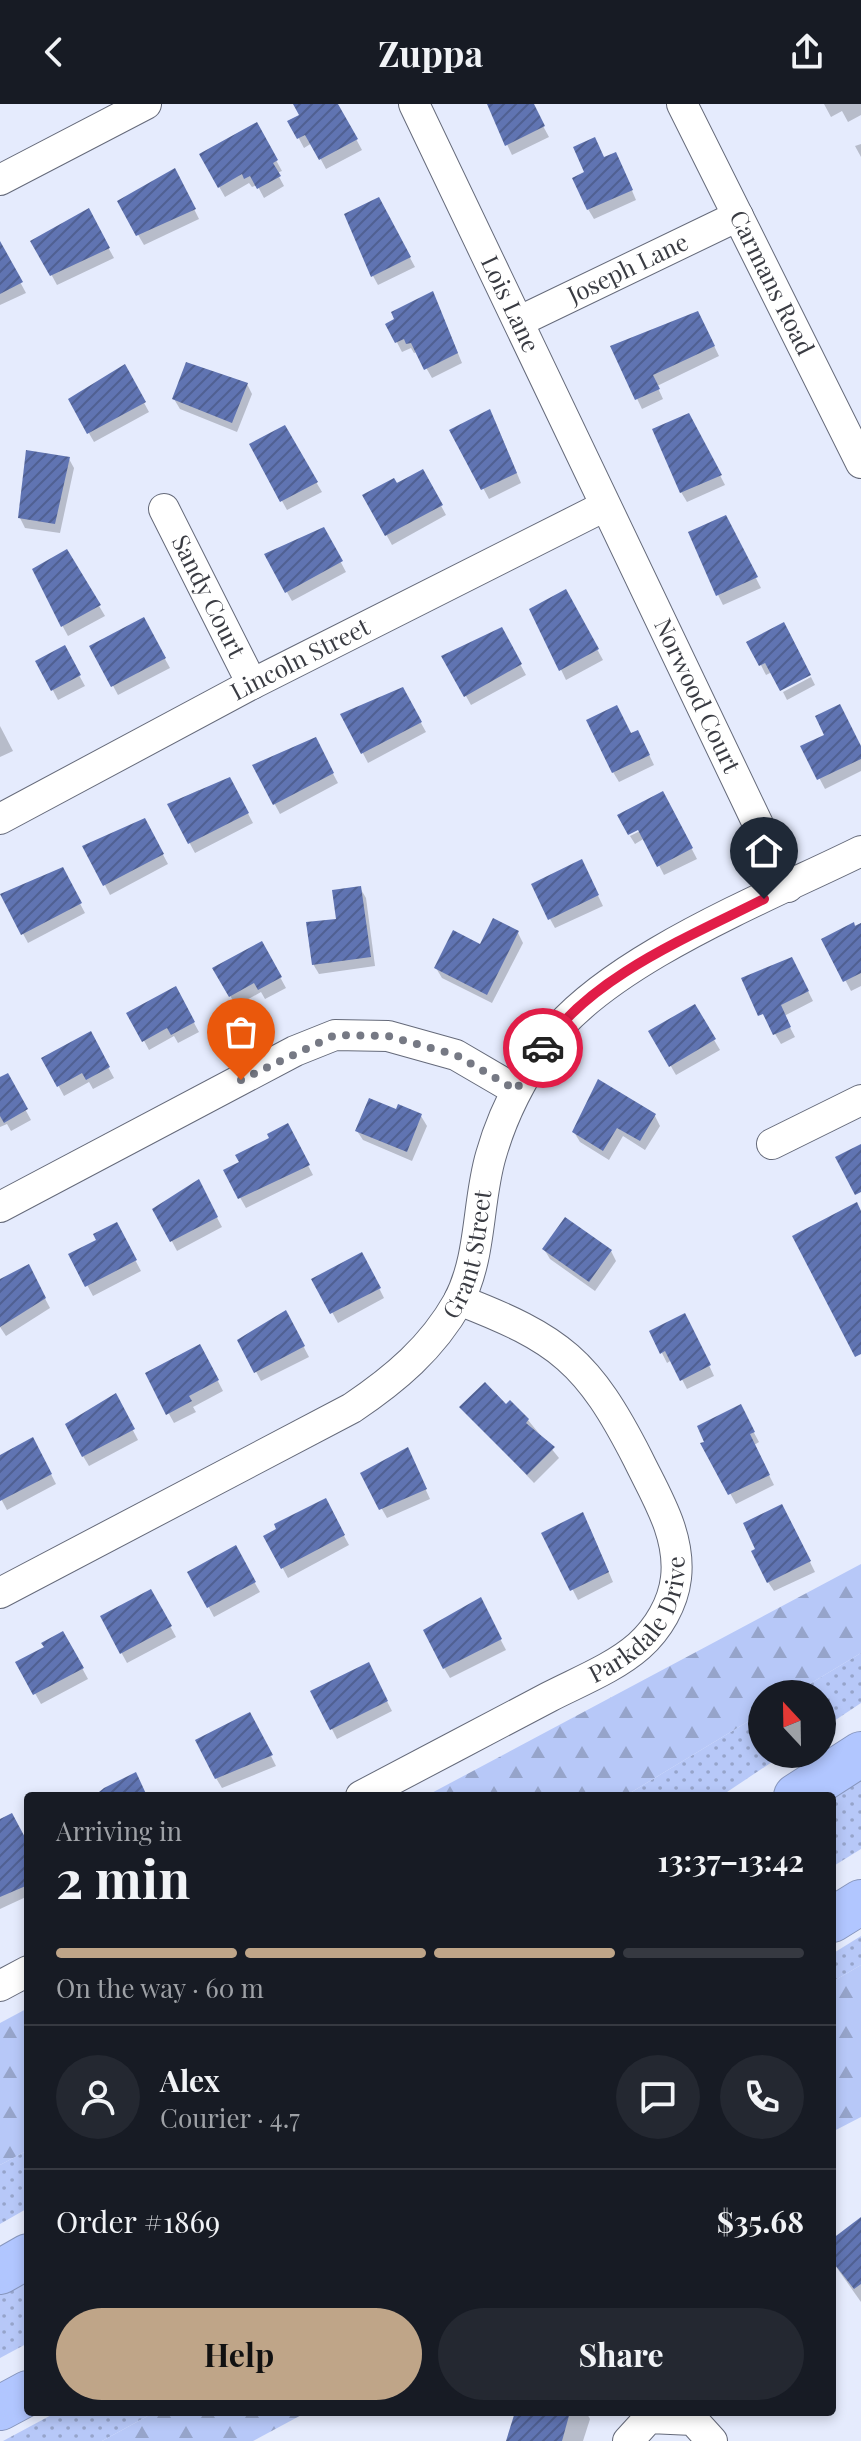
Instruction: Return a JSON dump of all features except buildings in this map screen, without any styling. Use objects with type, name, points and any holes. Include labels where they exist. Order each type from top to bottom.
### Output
[{"type":"highway","points":[[802,1792],[861,1754]]},
{"type":"highway","points":[[836,1918],[861,1902]]},
{"type":"highway","points":[[0,2272],[24,2258]]},
{"type":"highway","points":[[0,2408],[24,2395]]},
{"type":"street","points":[[0,180],[146,104]]},
{"type":"street","name":"Lois Lane","points":[[414,104],[520,321],[603,507]]},
{"type":"street","name":"Carmans Road","points":[[682,104],[861,463]]},
{"type":"street","name":"Joseph Lane","points":[[520,321],[738,216]]},
{"type":"street","name":"Lincoln Street","points":[[0,819],[252,684],[603,507]]},
{"type":"street","name":"Norwood Court","points":[[603,507],[788,887]]},
{"type":"street","name":"Sandy Court","points":[[164,509],[252,684]]},
{"type":"street","name":"Grant Street","points":[[0,1593],[352,1408],[398,1377],[432,1341],[459,1300],[479,1231],[490,1155],[516,1090],[546,1043],[592,994],[670,946],[861,851]]},
{"type":"street","points":[[0,1207],[295,1051],[335,1035],[388,1036],[456,1055],[516,1090]]},
{"type":"street","points":[[772,1144],[861,1100]]},
{"type":"street","name":"Parkdale Drive","points":[[369,1792],[592,1675],[638,1646],[667,1611],[676,1579],[676,1546],[660,1502],[619,1422],[586,1371],[545,1338],[459,1300]]},
{"type":"street","points":[[0,1986],[24,1973]]},
{"type":"street","points":[[628,2441],[649,2418],[693,2420],[712,2441]]},
{"type":"green space","points":[[861,1564],[861,1653],[816,1680],[748,1680],[748,1721],[632,1792],[434,1792]]},
{"type":"green space","points":[[861,1653],[861,1703],[836,1720],[836,1680],[816,1680]]},
{"type":"green space","points":[[748,1721],[748,1768],[763,1768],[727,1792],[632,1792]]},
{"type":"green space","points":[[861,1776],[861,1849],[836,1865],[836,1793]]},
{"type":"green space","points":[[861,1936],[861,1965],[836,1980],[836,1952]]},
{"type":"green space","points":[[861,1965],[861,2117],[836,2130],[836,1980]]},
{"type":"green space","points":[[24,2010],[24,2152],[0,2165],[0,2023]]},
{"type":"green space","points":[[24,2152],[24,2210],[0,2224],[0,2165]]},
{"type":"green space","points":[[24,2274],[24,2345],[0,2358],[0,2287]]},
{"type":"green space","points":[[50,2416],[148,2416],[102,2441],[3,2441]]},
{"type":"green space","points":[[148,2416],[300,2416],[253,2441],[102,2441]]},
{"type":"way so far","points":[[241,1080],[295,1051],[335,1035],[388,1036],[456,1055],[516,1090],[543,1048]]},
{"type":"route","points":[[543,1048],[592,994],[670,946],[764,899]]}]
